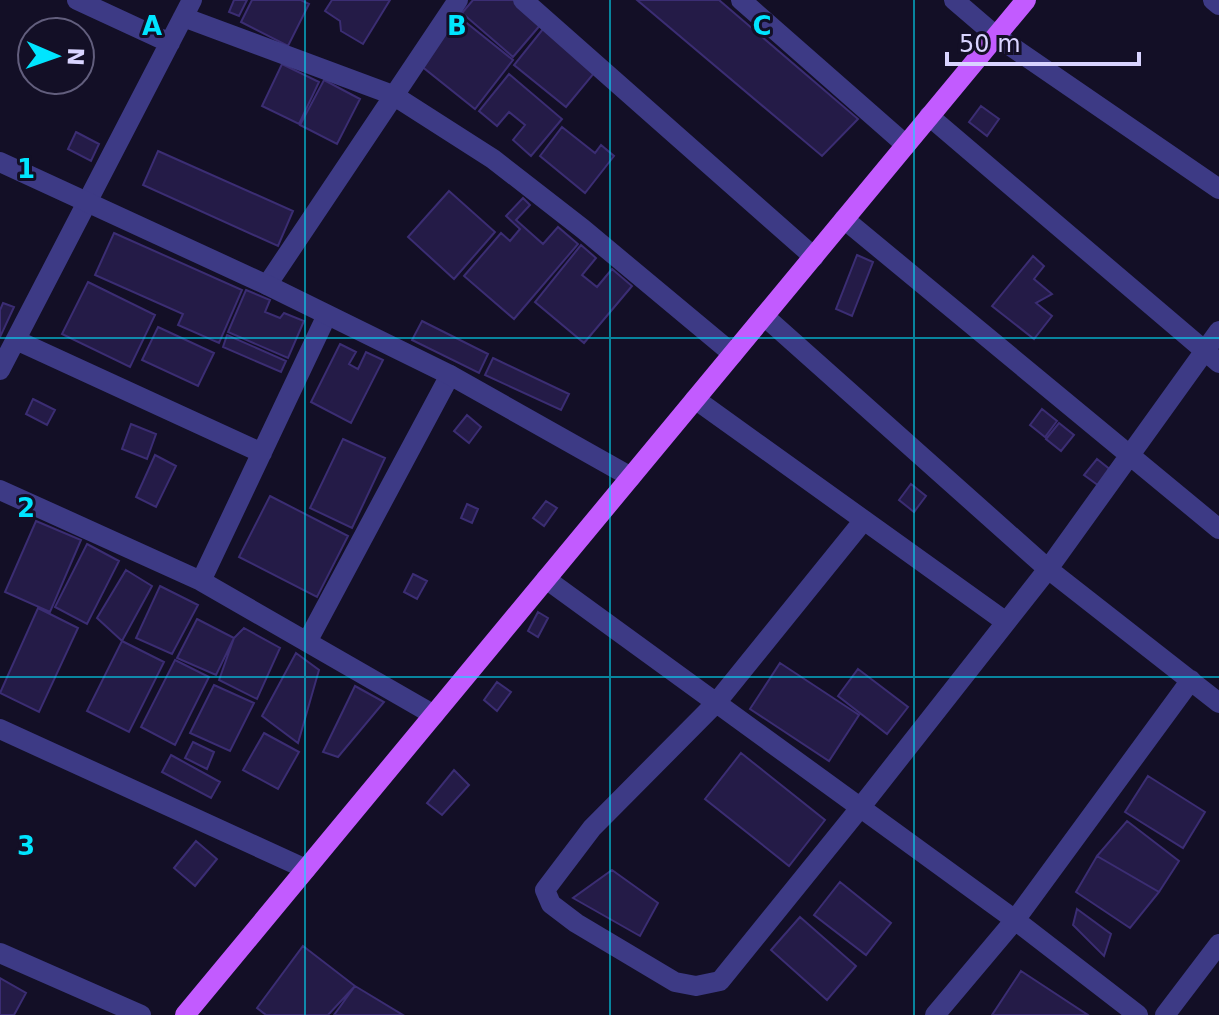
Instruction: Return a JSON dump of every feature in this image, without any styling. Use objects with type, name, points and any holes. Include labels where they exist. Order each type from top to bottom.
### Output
[{"type":"main road","points":[[185,1015],[1026,0]]},
{"type":"street","points":[[77,0],[170,43]]},
{"type":"street","points":[[267,285],[458,0]]},
{"type":"street","points":[[523,0],[814,257]]},
{"type":"street","points":[[741,0],[906,145]]},
{"type":"street","points":[[954,0],[996,36],[1219,189]]},
{"type":"street","points":[[1213,0],[1219,5]]},
{"type":"street","points":[[0,370],[187,9],[393,95],[493,159],[583,229],[733,354]]},
{"type":"street","points":[[929,116],[1211,357]]},
{"type":"street","points":[[0,162],[267,285],[450,375],[631,477]]},
{"type":"street","points":[[844,219],[1219,529]]},
{"type":"street","points":[[201,581],[327,315]]},
{"type":"street","points":[[764,316],[1048,569],[1219,703]]},
{"type":"street","points":[[864,520],[716,703],[583,840],[545,890],[551,904],[576,923],[675,982],[696,986],[720,981],[1048,569],[1128,456],[1211,357],[1219,331]]},
{"type":"street","points":[[16,340],[262,453]]},
{"type":"street","points":[[307,642],[450,375]]},
{"type":"street","points":[[695,399],[1006,622]]},
{"type":"street","points":[[0,490],[201,581],[434,715]]},
{"type":"street","points":[[546,579],[1015,920],[1138,1015]]},
{"type":"street","points":[[935,1015],[1015,920],[1191,680]]},
{"type":"street","points":[[0,729],[306,869]]},
{"type":"street","points":[[1165,1015],[1219,944]]},
{"type":"street","points":[[0,953],[141,1015]]},
{"type":"building","points":[[234,0],[247,0],[239,16],[229,12]]},
{"type":"building","points":[[252,0],[301,0],[309,4],[288,46],[241,22]]},
{"type":"building","points":[[332,0],[390,0],[363,44],[341,31],[340,21],[325,11]]},
{"type":"building","points":[[473,0],[515,0],[542,23],[513,57],[462,13]]},
{"type":"building","points":[[637,0],[719,0],[858,119],[822,156]]},
{"type":"building","points":[[458,16],[513,60],[475,109],[420,65]]},
{"type":"building","points":[[543,29],[595,72],[566,107],[514,65]]},
{"type":"building","points":[[282,64],[319,82],[299,124],[262,106]]},
{"type":"building","points":[[509,74],[562,119],[531,156],[513,140],[525,125],[509,112],[497,126],[479,111]]},
{"type":"building","points":[[324,80],[360,99],[337,144],[300,125]]},
{"type":"building","points":[[981,106],[999,119],[987,136],[969,122]]},
{"type":"building","points":[[562,127],[595,153],[601,145],[614,156],[585,193],[540,156]]},
{"type":"building","points":[[76,132],[99,144],[91,161],[68,149]]},
{"type":"building","points":[[158,151],[293,211],[278,246],[143,185]]},
{"type":"building","points":[[449,191],[495,232],[454,279],[408,237]]},
{"type":"building","points":[[523,198],[530,205],[516,220],[543,244],[558,227],[578,244],[514,319],[464,276],[501,233],[510,241],[520,229],[506,216]]},
{"type":"building","points":[[114,233],[242,290],[219,343],[178,325],[183,314],[95,275]]},
{"type":"building","points":[[581,245],[596,258],[582,275],[597,287],[612,269],[632,286],[584,343],[535,302]]},
{"type":"building","points":[[857,255],[873,262],[852,316],[836,309]]},
{"type":"building","points":[[1033,256],[1044,266],[1034,279],[1052,294],[1036,303],[1052,316],[1034,339],[992,306]]},
{"type":"building","points":[[88,282],[155,315],[130,367],[62,334]]},
{"type":"building","points":[[246,290],[270,300],[265,312],[280,318],[284,313],[304,321],[288,358],[228,332]]},
{"type":"building","points":[[3,303],[14,307],[0,337],[0,310]]},
{"type":"building","points":[[422,321],[488,354],[479,373],[412,340]]},
{"type":"building","points":[[158,327],[214,353],[198,386],[142,360]]},
{"type":"building","points":[[227,335],[286,361],[281,372],[223,347]]},
{"type":"building","points":[[340,344],[356,352],[349,364],[358,369],[366,352],[383,360],[351,423],[311,402]]},
{"type":"building","points":[[493,358],[569,394],[561,410],[485,375]]},
{"type":"building","points":[[33,399],[55,410],[47,425],[26,414]]},
{"type":"building","points":[[1042,409],[1057,421],[1045,437],[1030,425]]},
{"type":"building","points":[[467,415],[481,427],[469,443],[454,431]]},
{"type":"building","points":[[1059,423],[1074,435],[1061,451],[1046,439]]},
{"type":"building","points":[[131,424],[156,434],[147,459],[122,449]]},
{"type":"building","points":[[343,439],[385,458],[352,528],[310,508]]},
{"type":"building","points":[[155,455],[176,466],[156,507],[136,497]]},
{"type":"building","points":[[1097,459],[1112,471],[1099,486],[1084,475]]},
{"type":"building","points":[[911,484],[926,496],[914,512],[899,500]]},
{"type":"building","points":[[270,496],[348,536],[317,597],[239,557]]},
{"type":"building","points":[[546,501],[557,508],[544,526],[533,518]]},
{"type":"building","points":[[467,504],[478,509],[472,523],[461,518]]},
{"type":"building","points":[[36,521],[81,540],[50,612],[5,592]]},
{"type":"building","points":[[87,544],[119,561],[87,624],[55,607]]},
{"type":"building","points":[[126,570],[152,586],[122,641],[97,618]]},
{"type":"building","points":[[413,574],[427,581],[417,599],[404,592]]},
{"type":"building","points":[[160,586],[198,605],[172,654],[136,638]]},
{"type":"building","points":[[38,608],[78,628],[39,712],[0,693]]},
{"type":"building","points":[[538,612],[548,618],[538,637],[528,631]]},
{"type":"building","points":[[197,619],[234,638],[216,675],[177,658]]},
{"type":"building","points":[[244,628],[280,648],[257,699],[219,680],[234,638]]},
{"type":"building","points":[[122,641],[164,662],[129,732],[87,711]]},
{"type":"building","points":[[296,653],[319,670],[298,743],[262,716]]},
{"type":"building","points":[[175,660],[209,677],[175,745],[141,727]]},
{"type":"building","points":[[780,663],[859,715],[829,761],[750,709]]},
{"type":"building","points":[[858,669],[908,707],[887,734],[838,696]]},
{"type":"building","points":[[497,682],[511,692],[497,711],[484,700]]},
{"type":"building","points":[[214,685],[254,703],[230,751],[190,733]]},
{"type":"building","points":[[355,686],[384,702],[338,757],[323,752]]},
{"type":"building","points":[[264,733],[299,752],[278,789],[243,770]]},
{"type":"building","points":[[193,742],[214,752],[207,769],[185,758]]},
{"type":"building","points":[[741,753],[825,820],[789,866],[705,799]]},
{"type":"building","points":[[171,755],[220,782],[211,798],[162,772]]},
{"type":"building","points":[[454,770],[469,785],[442,815],[427,803]]},
{"type":"building","points":[[1148,776],[1205,812],[1183,848],[1125,812]]},
{"type":"building","points":[[1127,821],[1179,861],[1159,892],[1097,856]]},
{"type":"building","points":[[196,841],[217,859],[195,886],[174,868]]},
{"type":"building","points":[[1097,856],[1159,892],[1130,928],[1076,892]]},
{"type":"building","points":[[612,870],[658,903],[640,936],[573,898]]},
{"type":"building","points":[[840,882],[891,923],[866,955],[814,915]]},
{"type":"building","points":[[1077,909],[1111,934],[1104,956],[1073,925]]},
{"type":"building","points":[[800,917],[856,966],[827,1000],[771,950]]},
{"type":"building","points":[[303,946],[355,986],[328,1015],[266,1015],[257,1008]]},
{"type":"building","points":[[1021,971],[1088,1015],[992,1015]]},
{"type":"building","points":[[0,978],[26,993],[14,1015],[0,1015]]},
{"type":"building","points":[[355,986],[403,1015],[334,1015]]}]
